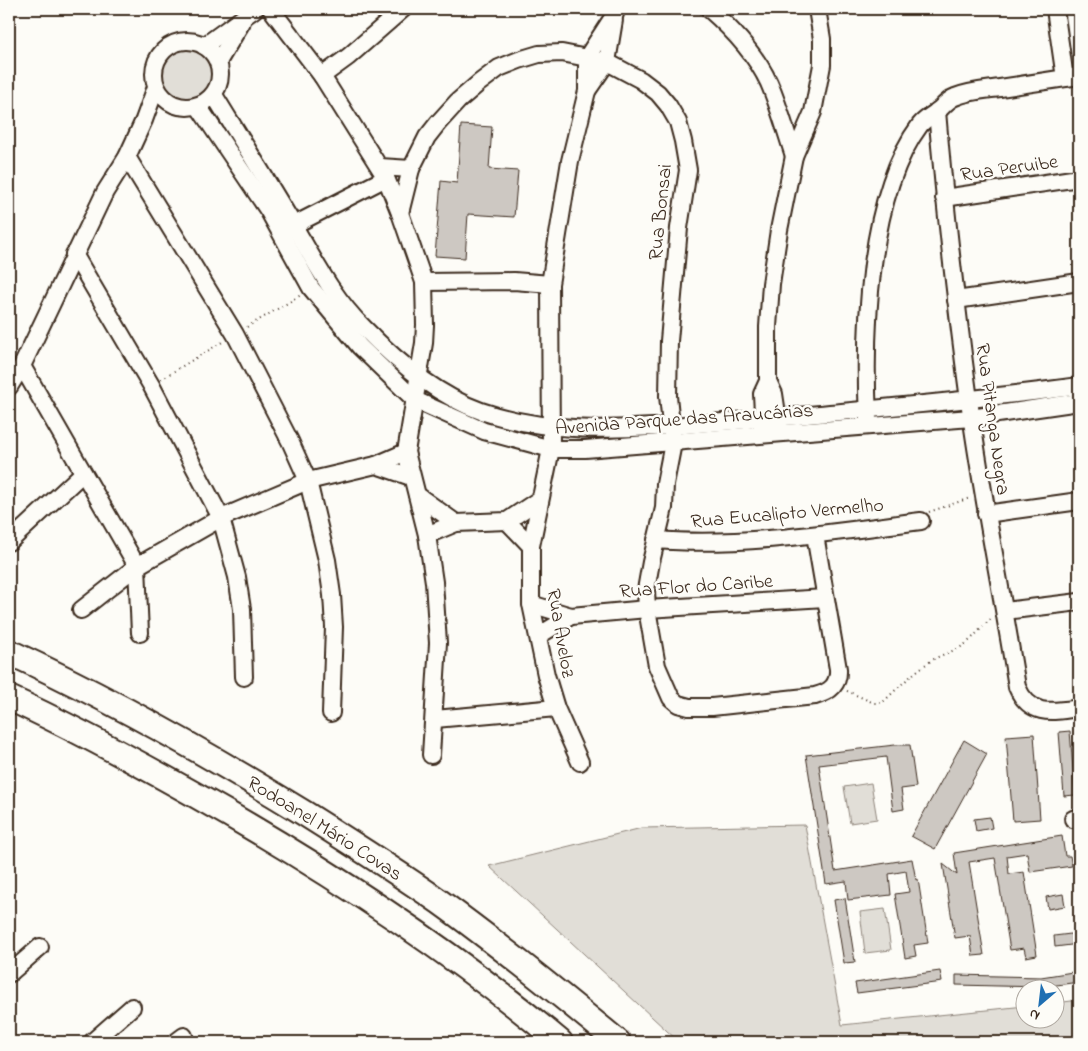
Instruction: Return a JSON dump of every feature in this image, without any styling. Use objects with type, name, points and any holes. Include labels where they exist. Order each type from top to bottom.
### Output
[{"type":"highway","points":[[9,636],[55,673]]},
{"type":"highway","name":"Rodoanel Mário Covas","points":[[9,652],[55,673],[165,730],[236,770],[342,837],[439,902],[527,968],[618,1042]]},
{"type":"highway","name":"Rodoanel Mário Covas","points":[[9,698],[43,713],[206,801],[325,871],[406,924],[465,967],[560,1042]]},
{"type":"highway","points":[[9,703],[43,713]]},
{"type":"street","points":[[271,9],[322,76],[383,172],[424,282],[425,325],[406,452],[411,478],[427,535],[434,582],[438,643],[431,755]]},
{"type":"street","points":[[322,76],[348,57],[403,9]]},
{"type":"street","points":[[709,9],[724,22],[758,64],[769,84],[794,156]]},
{"type":"street","points":[[771,426],[762,394],[768,381],[768,327],[771,284],[778,230],[794,156],[813,112],[820,81],[822,39],[817,9]]},
{"type":"street","points":[[869,427],[867,367],[871,287],[883,210],[892,182],[912,139],[922,124],[954,97],[1072,77],[1055,9]]},
{"type":"street","points":[[588,91],[587,57],[616,11]]},
{"type":"street","points":[[588,91],[607,62],[616,11]]},
{"type":"street","points":[[204,46],[250,13]]},
{"type":"street","points":[[218,62],[250,13]]},
{"type":"street","points":[[185,40],[195,41],[214,54],[218,62],[221,73],[214,95],[198,106],[186,108],[173,105],[163,98],[156,88],[153,77],[154,66],[158,56],[165,48],[174,43],[185,40]]},
{"type":"street","name":"Rua Bonsai","points":[[400,214],[412,168],[423,144],[438,122],[458,101],[499,68],[539,54],[562,53],[607,62],[641,80],[658,93],[678,122],[687,154],[688,170],[673,277],[665,427]]},
{"type":"street","points":[[9,387],[22,366],[105,192],[127,157],[156,88]]},
{"type":"street","name":"Rua Aveloz","points":[[580,762],[556,708],[546,675],[532,604],[531,546],[551,448],[550,284],[570,161],[588,91]]},
{"type":"street","name":"Avenida Parque das Araucárias","points":[[214,95],[342,304],[362,327],[390,354],[418,376],[480,411],[550,427],[581,429],[771,426],[869,427],[971,418],[1028,401]]},
{"type":"street","points":[[144,120],[173,105]]},
{"type":"street","name":"Avenida Parque das Araucárias","points":[[198,106],[268,210],[311,288],[360,347],[415,400],[484,432],[551,448],[584,449],[673,443],[868,410],[969,400],[1028,401]]},
{"type":"street","name":"Rua Pitanga Negra","points":[[937,111],[944,198],[971,418],[1017,687],[1021,698],[1039,710],[1050,712],[1079,708]]},
{"type":"street","points":[[127,157],[235,334],[290,441],[308,481],[327,560],[332,595],[334,627],[330,713]]},
{"type":"street","points":[[294,225],[383,172],[412,168]]},
{"type":"street","name":"Rua Peruibe","points":[[944,198],[1079,178]]},
{"type":"street","points":[[74,254],[151,385],[221,518],[239,585],[242,609],[244,677]]},
{"type":"street","points":[[424,282],[514,281],[550,284]]},
{"type":"street","points":[[956,300],[1079,282]]},
{"type":"street","points":[[22,366],[137,566],[140,633]]},
{"type":"street","points":[[1028,401],[1079,386]]},
{"type":"street","points":[[1028,401],[1079,402]]},
{"type":"street","points":[[665,427],[673,443],[665,484],[664,508],[646,590],[647,609],[657,666],[671,698],[678,704],[689,707],[712,707],[815,696],[825,693],[832,688],[838,675],[838,669],[815,534]]},
{"type":"street","points":[[665,427],[657,444],[665,484]]},
{"type":"street","points":[[81,610],[137,566],[221,518],[308,481],[376,465],[406,452]]},
{"type":"street","points":[[376,465],[411,478]]},
{"type":"street","points":[[9,542],[83,473]]},
{"type":"street","points":[[417,495],[456,524]]},
{"type":"street","points":[[427,535],[456,524],[507,521],[540,499]]},
{"type":"street","points":[[986,514],[1079,502]]},
{"type":"street","points":[[507,521],[531,546]]},
{"type":"street","name":"Rua Eucalipto Vermelho","points":[[656,540],[687,543],[815,534],[921,522]]},
{"type":"street","name":"Rua Flor do Caribe","points":[[571,616],[647,609],[825,598]]},
{"type":"street","points":[[1005,611],[1079,602]]},
{"type":"street","points":[[532,604],[571,616]]},
{"type":"street","points":[[538,636],[571,616]]},
{"type":"street","points":[[434,719],[556,708]]},
{"type":"street","points":[[9,974],[40,947]]},
{"type":"street","points":[[92,1042],[132,1007]]},
{"type":"path","points":[[921,522],[931,510],[970,498],[982,490]]},
{"type":"path","points":[[832,688],[849,692],[874,703],[882,703],[910,677],[936,658],[964,645],[980,632],[990,619],[1005,611]]},
{"type":"shaded area","points":[[182,47],[192,47],[202,51],[210,59],[214,74],[210,89],[202,97],[192,101],[182,101],[172,97],[164,89],[160,79],[160,69],[164,59],[172,51]]},
{"type":"shaded area","points":[[871,783],[877,819],[850,823],[844,787]]},
{"type":"shaded area","points":[[805,825],[842,1025],[1016,1007],[1016,1028],[1066,1028],[1066,1002],[1079,1000],[1079,1042],[679,1042],[489,866],[642,828]]},
{"type":"shaded area","points":[[885,909],[891,950],[865,953],[860,912]]},
{"type":"building","points":[[461,125],[492,127],[489,169],[518,171],[514,217],[468,214],[465,258],[435,256],[441,181],[457,183]]},
{"type":"building","points":[[1070,731],[1075,795],[1064,796],[1059,732]]},
{"type":"building","points":[[1034,734],[1040,819],[1013,821],[1006,736]]},
{"type":"building","points":[[964,740],[987,754],[935,849],[911,836]]},
{"type":"building","points":[[910,745],[916,787],[901,789],[904,809],[893,811],[886,757],[819,765],[835,871],[912,859],[916,880],[918,879],[928,943],[914,945],[916,956],[905,958],[895,894],[909,892],[906,871],[889,874],[891,895],[848,900],[846,881],[826,884],[806,755]]},
{"type":"building","points":[[990,817],[992,828],[976,831],[974,819]]},
{"type":"building","points":[[1062,836],[1065,856],[1070,856],[1072,866],[1030,872],[1027,853],[1007,856],[1009,874],[1024,872],[1037,955],[1026,957],[1024,948],[1010,950],[995,858],[969,862],[984,955],[973,956],[970,936],[955,938],[943,864],[957,875],[954,853]]},
{"type":"building","points":[[1063,894],[1065,906],[1048,909],[1046,897]]},
{"type":"building","points":[[845,898],[855,962],[844,963],[834,900]]},
{"type":"building","points":[[1079,933],[1079,944],[1055,947],[1054,936]]},
{"type":"building","points":[[940,971],[942,982],[857,993],[855,983]]},
{"type":"building","points":[[1079,971],[1079,982],[1066,984],[1066,978],[1016,978],[1016,986],[956,985],[956,975],[1041,977]]}]
